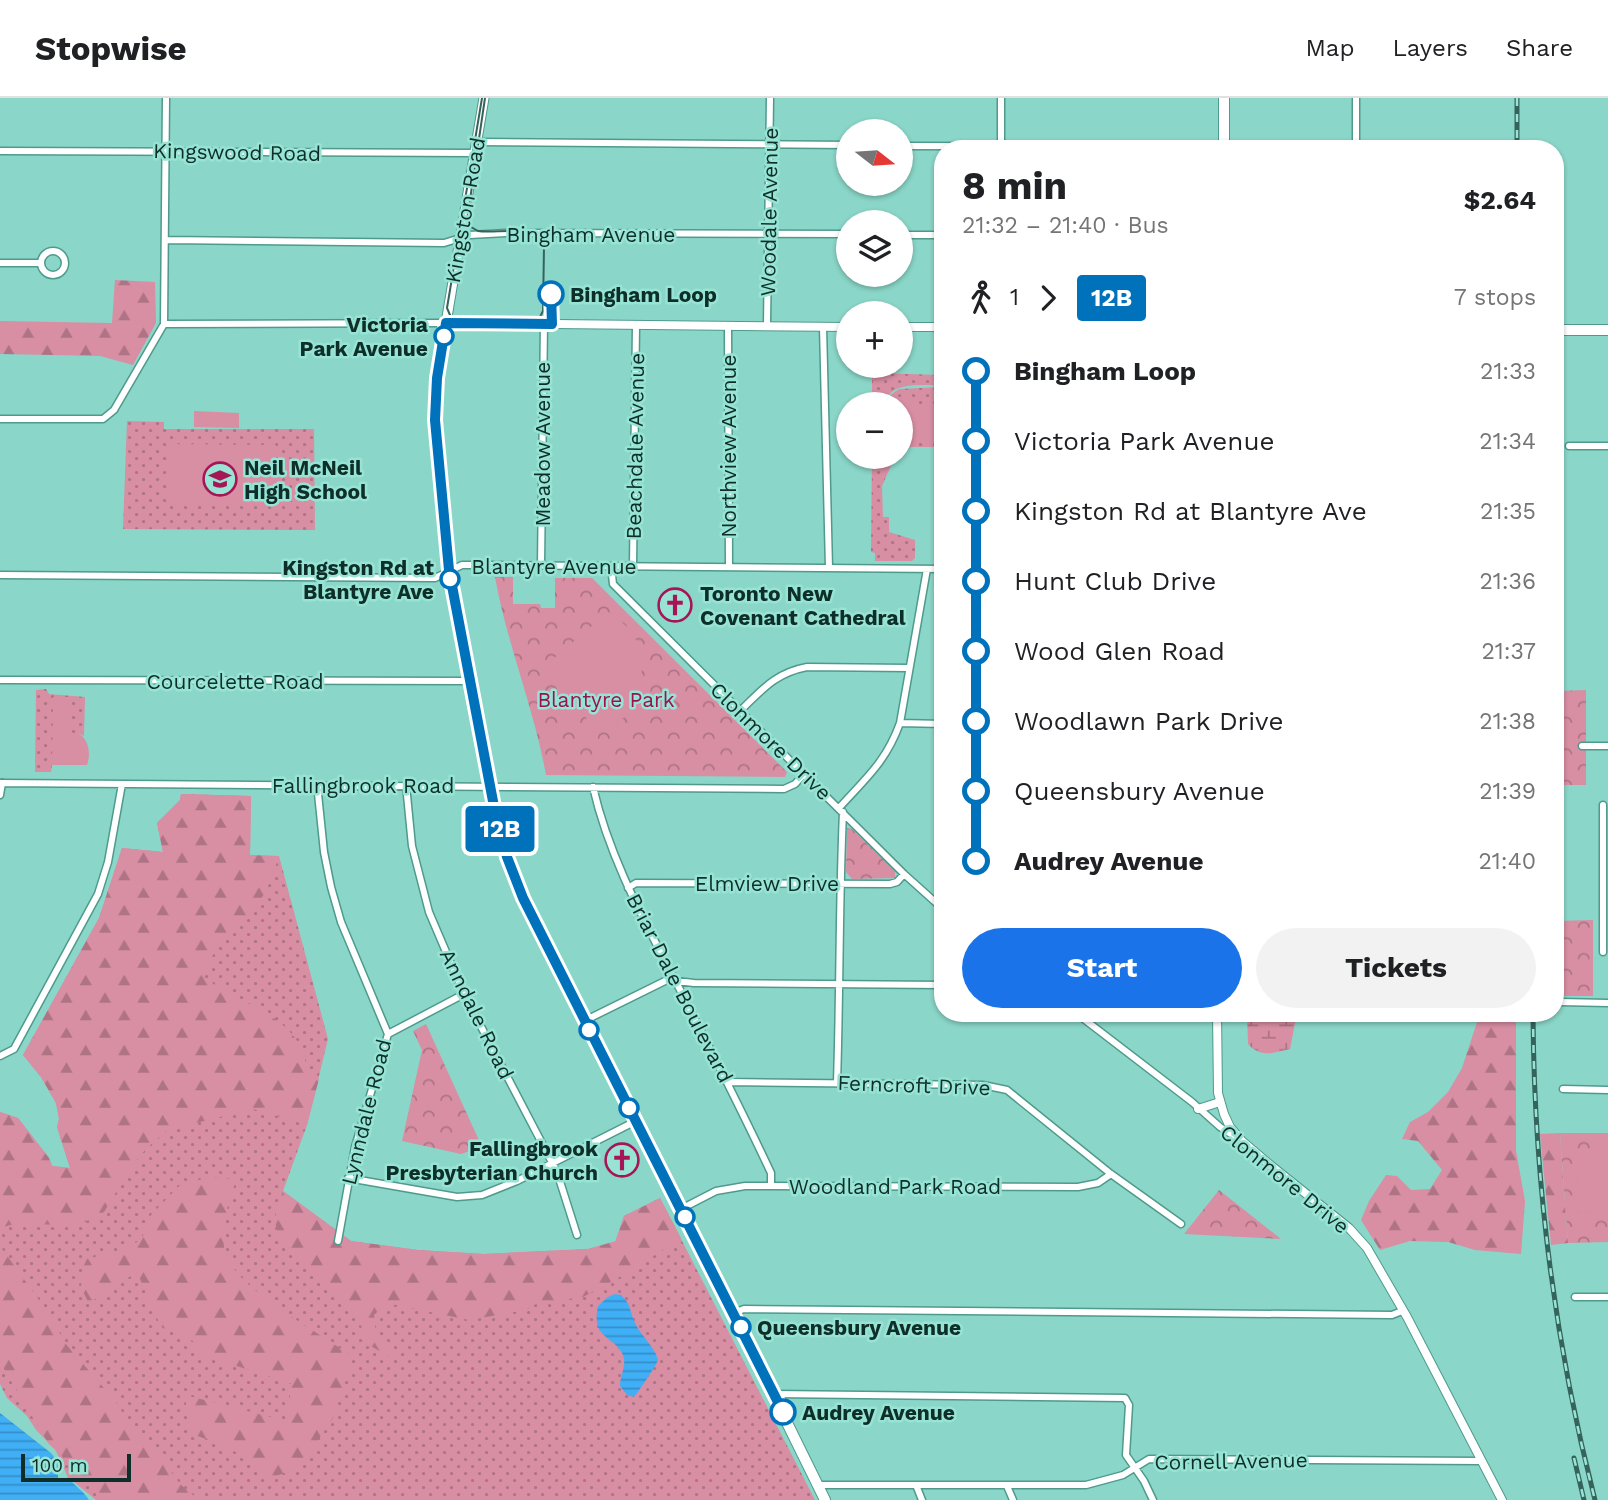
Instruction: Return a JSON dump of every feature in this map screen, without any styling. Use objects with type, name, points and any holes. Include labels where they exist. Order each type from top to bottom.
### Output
[{"type":"main road","name":"Kingston Road","points":[[484,98],[434,405],[449,570],[489,785],[514,877],[825,1500]]},
{"type":"main road","points":[[1224,98],[1224,140]]},
{"type":"main road","points":[[1564,330],[1608,330]]},
{"type":"street","points":[[0,419],[103,419],[114,410],[164,324],[167,240],[166,98]]},
{"type":"street","name":"Woodale Avenue","points":[[768,326],[770,98]]},
{"type":"street","points":[[1001,98],[1002,140]]},
{"type":"street","points":[[1356,98],[1356,140]]},
{"type":"street","points":[[476,142],[836,145]]},
{"type":"street","points":[[914,146],[934,147]]},
{"type":"street","name":"Kingswood Road","points":[[0,150],[474,153]]},
{"type":"street","name":"Bingham Avenue","points":[[167,240],[449,243],[460,237],[486,234],[836,234]]},
{"type":"street","points":[[913,235],[934,235]]},
{"type":"street","points":[[0,263],[41,263]]},
{"type":"street","points":[[164,324],[544,323],[836,327]]},
{"type":"street","name":"Meadow Avenue","points":[[541,565],[544,323]]},
{"type":"street","name":"Beachdale Avenue","points":[[633,566],[636,326]]},
{"type":"street","name":"Northview Avenue","points":[[728,326],[729,566]]},
{"type":"street","points":[[822,327],[828,568]]},
{"type":"street","points":[[913,327],[934,327]]},
{"type":"street","points":[[1569,446],[1608,446]]},
{"type":"street","name":"Blantyre Avenue","points":[[0,575],[435,578],[462,565],[934,569]]},
{"type":"street","name":"Clonmore Drive","points":[[611,566],[613,584],[934,901]]},
{"type":"street","points":[[837,1082],[841,810],[884,758],[900,723],[926,569]]},
{"type":"street","points":[[740,712],[769,683],[791,670],[807,667],[909,668]]},
{"type":"street","name":"Courcelette Road","points":[[0,680],[469,681]]},
{"type":"street","points":[[900,723],[934,724]]},
{"type":"street","points":[[1582,746],[1608,746]]},
{"type":"street","name":"Fallingbrook Road","points":[[1,783],[784,789],[795,784],[804,774]]},
{"type":"street","points":[[0,795],[1,783]]},
{"type":"street","points":[[0,1056],[14,1049],[98,894],[108,862],[122,784]]},
{"type":"street","name":"Lynndale Road","points":[[317,784],[324,852],[338,910],[388,1034],[371,1087],[348,1178],[338,1241]]},
{"type":"street","name":"Anndale Road","points":[[406,785],[412,846],[429,912],[464,994],[553,1163],[577,1235]]},
{"type":"street","name":"Briar Dale Boulevard","points":[[593,787],[611,847],[628,888],[729,1082],[771,1173],[771,1185]]},
{"type":"street","points":[[1603,805],[1606,909],[1603,952]]},
{"type":"street","name":"Elmview Drive","points":[[628,888],[636,883],[892,884],[904,874]]},
{"type":"street","points":[[584,1021],[667,980],[934,985]]},
{"type":"street","points":[[388,1034],[464,994]]},
{"type":"street","points":[[1564,1002],[1608,1003]]},
{"type":"street","name":"Clonmore Drive","points":[[1087,1022],[1242,1141],[1351,1230],[1367,1248],[1502,1500]]},
{"type":"street","points":[[1217,1022],[1216,1067],[1220,1102],[1230,1127],[1242,1141]]},
{"type":"street","name":"Ferncroft Drive","points":[[729,1082],[989,1085],[1007,1090],[1111,1174],[1181,1224]]},
{"type":"street","points":[[1563,1089],[1608,1090]]},
{"type":"street","points":[[1198,1109],[1220,1102]]},
{"type":"street","points":[[348,1178],[457,1197],[482,1195],[553,1163],[635,1121]]},
{"type":"street","name":"Woodland Park Road","points":[[681,1209],[716,1191],[746,1186],[1078,1187],[1098,1183],[1111,1174]]},
{"type":"street","points":[[1575,1297],[1608,1297]]},
{"type":"street","points":[[733,1313],[744,1309],[1391,1315],[1402,1311]]},
{"type":"street","points":[[774,1394],[1122,1398],[1127,1400],[1129,1405],[1126,1455],[1153,1500]]},
{"type":"street","name":"Cornell Avenue","points":[[818,1485],[1086,1485],[1123,1475],[1149,1459],[1481,1461]]},
{"type":"street","points":[[916,1485],[922,1500]]},
{"type":"street","points":[[1007,1486],[1013,1500]]},
{"type":"green space","points":[[115,280],[155,282],[156,323],[133,365],[100,356],[0,354],[0,321],[112,323]]},
{"type":"green space","points":[[913,374],[934,375],[934,385],[908,386],[893,391],[872,392],[872,378],[913,378]]},
{"type":"green space","points":[[934,387],[934,447],[913,447],[913,392],[895,392],[899,389]]},
{"type":"green space","points":[[913,407],[934,407],[934,441],[913,441]]},
{"type":"green space","points":[[194,411],[239,413],[239,428],[194,427]]},
{"type":"green space","points":[[127,421],[164,422],[164,429],[314,429],[315,530],[123,529]]},
{"type":"green space","points":[[168,444],[276,445],[275,506],[168,505]]},
{"type":"green space","points":[[872,469],[890,469],[882,486],[883,517],[889,517],[889,532],[915,540],[915,558],[912,561],[875,561],[875,553],[871,552]]},
{"type":"green space","name":"Blantyre Park","points":[[495,577],[513,577],[513,604],[540,604],[541,608],[555,608],[555,578],[592,578],[787,772],[785,777],[546,775]]},
{"type":"green space","points":[[608,612],[625,625],[638,644],[641,679],[635,703],[629,712],[616,723],[595,729],[545,666]]},
{"type":"green space","points":[[46,689],[49,694],[85,697],[84,736],[78,733],[65,765],[52,765],[51,772],[35,772],[36,690]]},
{"type":"green space","points":[[1586,690],[1586,785],[1564,785],[1564,691]]},
{"type":"green space","points":[[53,697],[70,697],[70,737],[78,733],[85,739],[89,752],[87,765],[52,765]]},
{"type":"green space","points":[[181,794],[251,796],[250,855],[279,856],[328,1039],[307,1125],[283,1191],[351,1241],[418,1250],[484,1254],[588,1249],[615,1242],[624,1216],[660,1198],[815,1500],[96,1500],[68,1477],[55,1449],[36,1430],[27,1416],[7,1398],[0,1384],[0,1112],[18,1118],[49,1158],[52,1166],[70,1168],[57,1127],[59,1119],[56,1103],[41,1077],[23,1055],[99,918],[122,848],[163,852],[157,823],[180,800]]},
{"type":"green space","points":[[181,794],[251,796],[250,855],[279,856],[260,900],[219,946],[204,977],[267,1014],[293,1036],[302,1050],[307,1069],[319,1079],[307,1125],[253,1109],[167,1130],[132,1166],[104,1212],[79,1225],[14,1224],[0,1228],[0,1112],[18,1118],[49,1158],[52,1166],[70,1168],[57,1127],[59,1119],[56,1103],[41,1077],[23,1055],[99,918],[122,848],[163,852],[157,823],[180,800]]},
{"type":"green space","points":[[847,828],[852,829],[895,871],[895,878],[852,879],[846,872]]},
{"type":"green space","points":[[1593,920],[1593,996],[1564,996],[1564,921]]},
{"type":"green space","points":[[1247,1022],[1295,1022],[1290,1049],[1263,1053],[1248,1044]]},
{"type":"green space","points":[[1477,1022],[1516,1022],[1516,1151],[1525,1201],[1521,1254],[1475,1250],[1448,1242],[1410,1241],[1380,1250],[1361,1220],[1369,1201],[1386,1175],[1397,1176],[1411,1190],[1430,1189],[1442,1170],[1418,1141],[1402,1139],[1410,1122],[1428,1112],[1448,1092],[1462,1068]]},
{"type":"green space","points":[[426,1024],[482,1147],[461,1154],[402,1141],[422,1050],[413,1031]]},
{"type":"green space","points":[[1560,1133],[1568,1243],[1551,1245],[1540,1134]]},
{"type":"green space","points":[[1560,1133],[1608,1133],[1608,1242],[1568,1243]]},
{"type":"green space","points":[[1578,1154],[1608,1155],[1608,1212],[1577,1211]]},
{"type":"green space","points":[[209,1177],[231,1179],[235,1183],[223,1230],[224,1247],[230,1263],[259,1293],[353,1358],[333,1418],[299,1468],[270,1478],[235,1452],[194,1435],[188,1422],[185,1395],[286,1421],[292,1384],[203,1355],[193,1341],[161,1327],[137,1272],[89,1303],[83,1291],[81,1276],[87,1259],[121,1250],[141,1240],[151,1215],[179,1186]]},
{"type":"green space","points":[[1219,1190],[1281,1239],[1184,1234]]},
{"type":"green space","points":[[283,1191],[351,1241],[418,1250],[484,1254],[588,1249],[616,1241],[624,1216],[660,1198],[681,1238],[629,1272],[583,1297],[538,1303],[525,1310],[469,1320],[391,1304],[374,1314],[376,1335],[404,1359],[392,1358],[369,1345],[359,1321],[280,1237],[275,1218]]},
{"type":"green space","points":[[0,1246],[52,1318],[65,1343],[116,1402],[134,1432],[146,1437],[180,1484],[199,1500],[101,1500],[86,1480],[48,1443],[0,1362]]},
{"type":"water","points":[[615,1294],[621,1295],[627,1302],[636,1325],[658,1360],[634,1397],[627,1395],[620,1386],[624,1365],[622,1353],[597,1324],[598,1306]]},
{"type":"water","points":[[0,1413],[51,1453],[58,1462],[58,1479],[64,1482],[68,1477],[89,1500],[0,1500]]},
{"type":"tram line","points":[[482,98],[447,308],[450,315],[460,323],[530,324],[538,321],[543,311],[544,246],[540,239],[525,232],[478,231],[471,227],[467,220],[485,98]]},
{"type":"railway","points":[[1517,98],[1517,140]]},
{"type":"railway","points":[[1533,1022],[1537,1136],[1549,1258],[1568,1380],[1595,1500]]},
{"type":"railway","points":[[1574,1458],[1584,1500]]},
{"type":"bus line","name":"12B","points":[[551,294],[552,324],[446,323],[437,378],[434,405],[449,570],[489,785],[507,857],[523,898],[783,1412]]},
{"type":"place","name":"Bingham Loop","points":[[551,294]]},
{"type":"place","name":"Victoria Park Avenue","points":[[444,336]]},
{"type":"place","name":"Neil McNeil High School","points":[[220,479]]},
{"type":"place","name":"Kingston Rd at Blantyre Ave","points":[[450,579]]},
{"type":"place","name":"Toronto New Covenant Cathedral","points":[[675,605]]},
{"type":"place","name":"Fallingbrook Presbyterian Church","points":[[622,1160]]},
{"type":"place","name":"Queensbury Avenue","points":[[741,1327]]},
{"type":"place","name":"Audrey Avenue","points":[[783,1412]]}]
